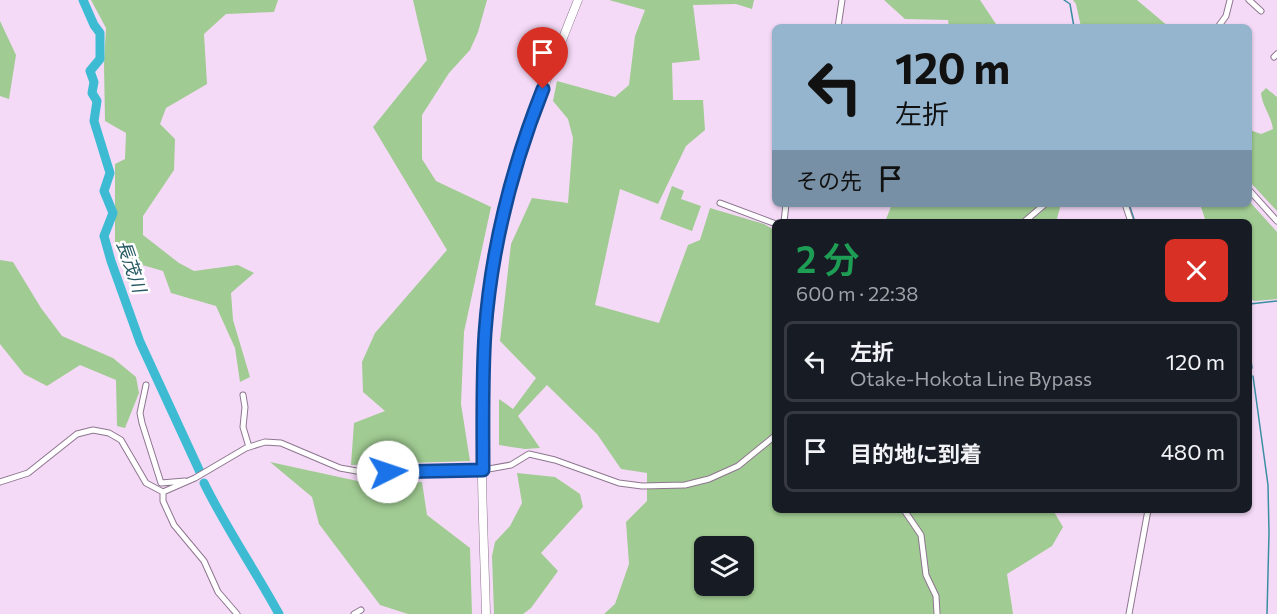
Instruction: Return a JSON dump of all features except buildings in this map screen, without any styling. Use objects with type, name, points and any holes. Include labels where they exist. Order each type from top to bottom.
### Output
[{"type":"main road","points":[[486,614],[483,470],[485,333],[500,232],[524,141],[578,0]]},
{"type":"street","points":[[838,24],[842,0]]},
{"type":"street","points":[[1220,24],[1226,16],[1230,0]]},
{"type":"street","points":[[1249,0],[1261,11]]},
{"type":"street","points":[[1252,193],[1277,220]]},
{"type":"street","points":[[720,203],[772,222]]},
{"type":"street","points":[[1028,219],[1042,207]]},
{"type":"street","points":[[146,385],[140,413],[161,483],[186,481]]},
{"type":"street","points":[[243,395],[245,407],[243,427],[249,447]]},
{"type":"street","points":[[0,482],[28,473],[77,434],[93,430],[109,433],[121,440],[146,483],[163,492]]},
{"type":"street","points":[[163,492],[249,447],[265,442],[281,443],[340,468],[362,472],[483,470],[511,465],[529,454],[555,460],[619,483],[642,486],[685,485],[709,479],[738,466],[772,438]]},
{"type":"street","points":[[163,492],[163,501],[174,525],[204,561],[218,592],[237,614]]},
{"type":"street","points":[[906,513],[921,535],[926,575],[936,596],[937,614]]},
{"type":"street","points":[[1129,614],[1147,513]]},
{"type":"street","points":[[354,614],[361,610]]},
{"type":"green space","points":[[91,0],[278,0],[274,12],[226,14],[204,34],[207,84],[166,108],[160,124],[175,139],[174,170],[143,216],[143,235],[179,263],[194,271],[238,265],[254,273],[231,293],[233,320],[250,377],[240,382],[235,348],[216,306],[171,293],[163,271],[125,260],[115,244],[115,164],[125,159],[126,133],[105,121],[106,28]]},
{"type":"green space","points":[[413,0],[487,0],[470,50],[449,73],[422,115],[422,159],[436,181],[491,207],[464,332],[461,404],[470,461],[351,465],[354,423],[385,411],[363,392],[362,362],[375,333],[447,250],[373,127],[427,60]]},
{"type":"green space","points":[[609,0],[754,0],[752,9],[736,4],[693,5],[700,60],[672,63],[673,100],[703,100],[705,130],[686,146],[658,204],[620,189],[595,305],[659,323],[688,245],[700,240],[710,208],[764,224],[772,229],[772,513],[1055,513],[1063,527],[1052,546],[1007,574],[1013,614],[604,614],[615,604],[629,564],[626,522],[647,501],[647,473],[621,469],[597,434],[547,385],[518,416],[540,448],[525,449],[499,445],[499,399],[513,409],[536,378],[500,341],[511,244],[532,198],[568,203],[573,138],[568,119],[553,101],[557,81],[615,97],[629,85],[635,36],[645,10]]},
{"type":"green space","points":[[884,0],[980,0],[996,24],[949,24],[948,20],[905,19]]},
{"type":"green space","points":[[1073,0],[1137,0],[1165,24],[1080,24]]},
{"type":"green space","points":[[0,21],[16,55],[9,99],[0,96]]},
{"type":"green space","points":[[1266,88],[1277,97],[1277,211],[1252,184],[1252,131],[1261,134],[1273,129],[1261,93]]},
{"type":"green space","points":[[672,186],[684,191],[681,199],[701,206],[692,231],[660,219]]},
{"type":"green space","points":[[1252,204],[1277,232],[1277,299],[1252,300],[1252,219],[1205,219],[1201,207],[1252,207]]},
{"type":"green space","points":[[891,207],[1060,207],[1057,219],[886,219]]},
{"type":"green space","points":[[0,260],[13,262],[41,308],[62,336],[113,358],[136,377],[139,393],[125,428],[117,426],[116,380],[80,365],[47,386],[24,374],[0,344]]},
{"type":"green space","points":[[270,462],[376,485],[422,482],[427,515],[470,548],[472,614],[408,614],[380,605],[319,524],[312,497]]},
{"type":"green space","points":[[517,473],[555,477],[580,494],[583,507],[541,553],[558,571],[531,608],[523,614],[494,614],[492,556],[495,542],[510,526],[522,503]]},
{"type":"waterway","name":"長茂川","points":[[83,0],[100,33],[100,59],[90,71],[94,82],[92,93],[97,101],[94,121],[110,173],[104,191],[113,213],[104,236],[140,342],[200,472]]},
{"type":"waterway","points":[[1064,0],[1070,4],[1073,24]]},
{"type":"waterway","points":[[1130,207],[1134,219]]},
{"type":"waterway","points":[[1252,304],[1277,301]]},
{"type":"waterway","points":[[1253,376],[1268,485],[1267,614]]},
{"type":"waterway","name":"長茂川","points":[[204,483],[279,614]]},
{"type":"route","points":[[388,472],[483,470],[483,370],[494,262],[514,173],[543,89]]}]
